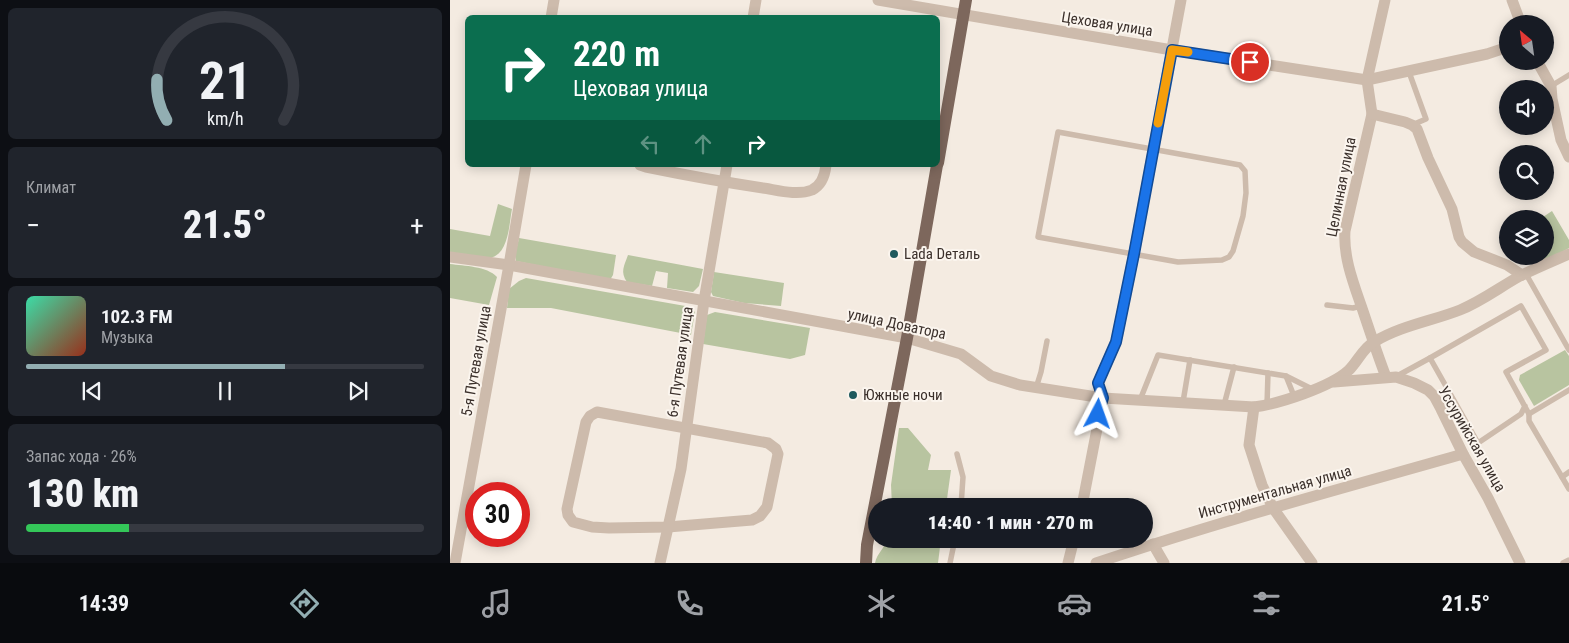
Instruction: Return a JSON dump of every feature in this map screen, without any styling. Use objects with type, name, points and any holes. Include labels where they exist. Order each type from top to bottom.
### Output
[{"type":"main road","points":[[940,147],[966,0]]},
{"type":"main road","points":[[866,563],[867,546],[907,338],[936,167]]},
{"type":"street","points":[[552,15],[554,0]]},
{"type":"street","points":[[753,15],[756,0]]},
{"type":"street","name":"Цеховая улица","points":[[878,0],[1172,50],[1367,80],[1410,72],[1499,50]]},
{"type":"street","points":[[1084,498],[1097,437],[1098,414],[1103,398],[1098,383],[1116,342],[1181,0]]},
{"type":"street","name":"Целинная улица","points":[[1385,0],[1367,80],[1372,114],[1345,231],[1344,245],[1347,262],[1373,342],[1391,377]]},
{"type":"street","points":[[1512,0],[1518,15]]},
{"type":"street","points":[[1554,108],[1561,140],[1569,158]]},
{"type":"street","points":[[1372,114],[1412,125],[1420,135],[1428,158],[1452,209],[1462,242],[1474,252],[1507,265],[1524,275]]},
{"type":"street","name":"5-я Путевая улица","points":[[455,563],[526,167]]},
{"type":"street","points":[[644,167],[796,193],[810,191],[818,187],[824,176],[826,167]]},
{"type":"street","name":"6-я Путевая улица","points":[[660,563],[681,469],[704,301],[727,167]]},
{"type":"street","points":[[1373,342],[1460,310],[1482,300],[1524,275],[1569,254]]},
{"type":"street","name":"улица Доватора","points":[[450,257],[509,265],[907,338],[961,354],[991,376],[1004,381],[1103,398],[1254,408],[1267,406],[1333,382],[1348,371],[1373,342]]},
{"type":"street","name":"Уссурийская улица","points":[[1333,382],[1391,377],[1414,383],[1428,390],[1434,396],[1520,563]]},
{"type":"street","points":[[1254,408],[1249,445],[1262,484],[1273,508],[1312,563]]},
{"type":"street","points":[[597,412],[686,427],[768,443],[776,449],[778,454],[768,507],[760,516],[752,520],[668,527],[592,527],[573,522],[567,509],[586,422],[590,416],[597,412]]},
{"type":"street","name":"Инструментальная улица","points":[[1096,563],[1273,508],[1463,454]]},
{"type":"street","points":[[1154,544],[1164,563]]},
{"type":"street","points":[[1068,563],[1072,548]]},
{"type":"lane","points":[[1410,72],[1426,119],[1412,125]]},
{"type":"lane","points":[[1554,84],[1569,75]]},
{"type":"lane","points":[[1058,132],[1154,149],[1240,165],[1245,171],[1246,193],[1243,216],[1233,251],[1229,257],[1222,260],[1178,262],[1038,237],[1058,132]]},
{"type":"lane","points":[[1524,275],[1569,350]]},
{"type":"lane","points":[[1327,305],[1353,308],[1361,306]]},
{"type":"lane","points":[[1391,377],[1430,358],[1521,306],[1546,350],[1506,372],[1529,414],[1529,421],[1569,489]]},
{"type":"lane","points":[[1036,388],[1047,341]]},
{"type":"lane","points":[[1140,400],[1158,354],[1286,376],[1312,389]]},
{"type":"lane","points":[[1430,358],[1478,443],[1521,414],[1525,406]]},
{"type":"lane","points":[[1183,402],[1190,360]]},
{"type":"lane","points":[[1224,405],[1234,367]]},
{"type":"lane","points":[[1267,406],[1268,373]]},
{"type":"lane","points":[[1286,376],[1294,396]]},
{"type":"lane","points":[[1529,414],[1569,390]]},
{"type":"lane","points":[[957,454],[962,477],[961,498]]},
{"type":"lane","points":[[1562,477],[1569,472]]},
{"type":"lane","points":[[950,563],[953,548]]},
{"type":"lane","points":[[1563,563],[1569,560]]},
{"type":"green space","points":[[498,204],[512,209],[507,238],[501,251],[490,258],[450,252],[450,229],[490,236]]},
{"type":"green space","points":[[1554,214],[1569,240],[1569,248],[1554,256]]},
{"type":"green space","points":[[519,238],[616,255],[613,275],[610,280],[516,261],[515,255]]},
{"type":"green space","points":[[628,255],[703,269],[699,286],[693,292],[667,288],[668,273],[656,271],[652,286],[627,282],[623,272]]},
{"type":"green space","points":[[450,264],[481,269],[493,273],[497,277],[489,305],[450,298]]},
{"type":"green space","points":[[714,272],[784,283],[781,306],[744,303],[713,296],[711,292]]},
{"type":"green space","points":[[526,278],[691,307],[695,312],[691,335],[551,308],[507,308],[509,289]]},
{"type":"green space","points":[[715,312],[810,328],[805,355],[790,359],[703,344],[707,315]]},
{"type":"green space","points":[[1565,350],[1569,356],[1569,385],[1534,406],[1519,380],[1520,375]]},
{"type":"green space","points":[[899,428],[908,428],[931,455],[928,470],[951,470],[947,498],[892,498],[891,485]]},
{"type":"green space","points":[[883,548],[940,548],[938,563],[875,563]]},
{"type":"slow traffic","points":[[1158,123],[1172,50],[1188,52]]},
{"type":"place","name":"Lada Dеталь","points":[[894,254]]},
{"type":"place","name":"Южные ночи","points":[[853,395]]},
{"type":"route","points":[[1098,414],[1103,398],[1098,383],[1116,342],[1172,50],[1250,62]]}]
